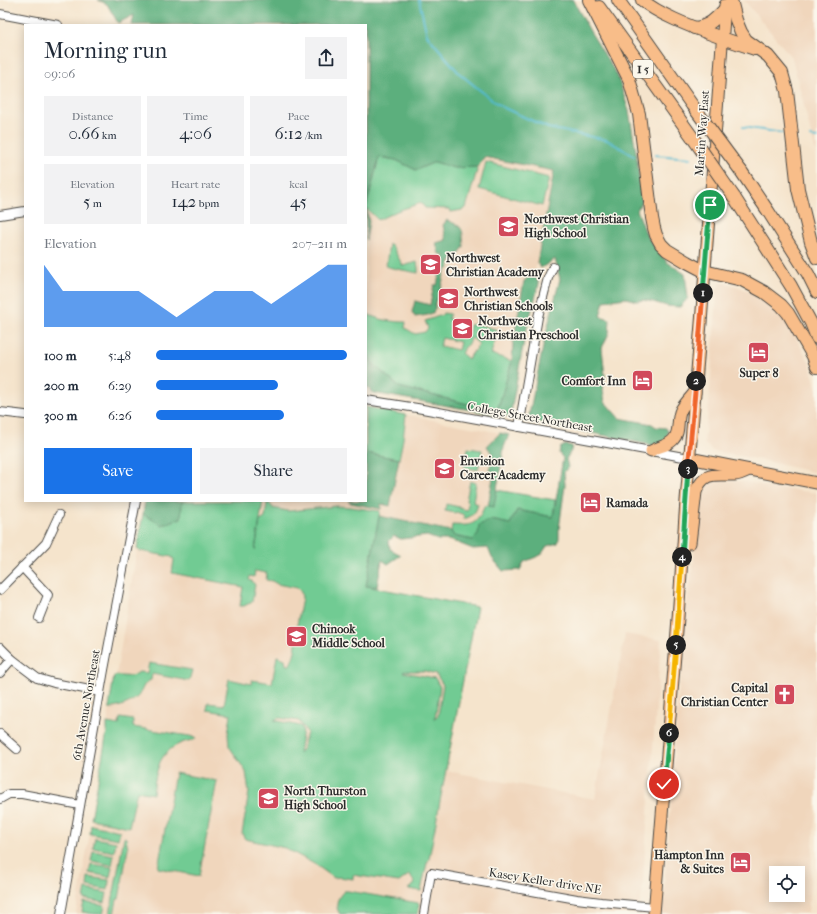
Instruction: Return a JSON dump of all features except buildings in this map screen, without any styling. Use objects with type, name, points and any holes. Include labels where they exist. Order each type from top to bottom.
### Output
[{"type":"highway","points":[[589,0],[629,79],[639,114],[652,218],[656,236],[667,250],[704,271],[742,280],[764,292],[788,313],[813,356],[817,367]]},
{"type":"highway","name":"I 5","points":[[594,0],[746,214],[791,286],[811,322],[817,338]]},
{"type":"highway","name":"I 5","points":[[618,0],[692,105],[741,171],[808,274],[817,292]]},
{"type":"highway","points":[[642,0],[663,14],[694,28],[762,51]]},
{"type":"highway","points":[[694,28],[702,27],[714,20],[727,3],[746,40],[768,56],[782,73],[787,92],[798,189],[811,242],[817,258]]},
{"type":"main road","name":"Martin Way East","points":[[654,910],[678,618],[694,392],[727,3]]},
{"type":"main road","points":[[651,451],[656,448],[666,446],[676,436],[680,410],[694,392]]},
{"type":"main road","points":[[689,458],[817,482]]},
{"type":"main road","points":[[681,578],[689,558],[695,499],[699,485],[704,479],[713,475],[736,475],[749,470]]},
{"type":"street","points":[[0,14],[53,24]]},
{"type":"street","points":[[0,215],[24,212]]},
{"type":"street","points":[[519,427],[538,317],[548,278],[553,267]]},
{"type":"street","name":"College Street Northeast","points":[[367,400],[418,408],[689,458]]},
{"type":"street","points":[[0,412],[24,415]]},
{"type":"street","name":"6th Avenue Northeast","points":[[61,914],[100,692],[136,502]]},
{"type":"street","points":[[0,590],[46,543],[59,515]]},
{"type":"street","points":[[22,568],[48,595],[39,618]]},
{"type":"street","points":[[0,648],[37,678],[100,692]]},
{"type":"street","points":[[0,673],[12,659]]},
{"type":"street","points":[[0,734],[17,749]]},
{"type":"street","points":[[0,799],[9,794],[22,794],[80,805]]},
{"type":"street","name":"Kasey Keller drive NE","points":[[424,914],[432,873],[577,899],[654,910]]},
{"type":"shaded area","points":[[744,0],[817,0],[817,158],[792,58]]},
{"type":"shaded area","name":"Northwest Christian Schools","points":[[385,132],[554,171],[508,414],[411,349],[367,334],[367,200]]},
{"type":"shaded area","points":[[721,283],[727,283],[746,290],[772,305],[792,330],[810,364],[817,390],[817,473],[713,451],[704,443],[709,404],[717,290]]},
{"type":"shaded area","points":[[367,407],[506,434],[491,520],[473,549],[448,540],[438,540],[427,536],[378,526],[366,586],[477,607],[447,771],[595,799],[625,634],[661,640],[642,894],[638,912],[639,914],[76,914],[145,502],[367,502]]},
{"type":"shaded area","points":[[723,478],[817,493],[817,792],[808,914],[662,914],[684,620],[694,560],[697,493],[706,482]]},
{"type":"green space","points":[[98,0],[573,0],[617,75],[629,111],[636,151],[642,202],[637,210],[647,236],[667,262],[685,274],[688,298],[680,307],[626,298],[604,301],[600,316],[610,319],[609,333],[602,348],[605,377],[603,390],[605,402],[619,418],[666,428],[668,431],[666,442],[656,446],[528,420],[545,337],[560,279],[555,259],[541,268],[537,263],[554,171],[484,157],[478,167],[454,168],[435,162],[416,170],[396,160],[379,157],[367,203],[367,24],[132,24],[134,15],[118,23],[107,4]]},
{"type":"green space","points":[[379,157],[396,160],[416,170],[435,162],[454,168],[478,167],[466,208],[462,210],[451,212],[450,209],[425,208],[421,203],[397,211],[378,220],[367,209]]},
{"type":"green space","points":[[486,162],[549,178],[542,206],[479,189]]},
{"type":"green space","points":[[367,212],[369,221],[367,234]]},
{"type":"green space","points":[[447,220],[462,229],[464,247],[458,255],[454,257],[449,268],[445,271],[440,292],[435,303],[434,312],[428,315],[415,317],[412,312],[415,301],[430,305],[434,285],[437,285],[441,266],[446,264],[443,255],[439,254],[436,243],[446,240],[443,225]]},
{"type":"green space","points":[[389,244],[392,246],[403,266],[417,262],[418,273],[386,266]]},
{"type":"green space","points":[[530,276],[536,278],[539,284],[525,335],[511,412],[508,416],[373,393],[369,388],[367,388],[367,350],[372,363],[399,387],[496,411],[512,361],[513,343],[524,281]]},
{"type":"green space","points":[[367,313],[385,320],[406,322],[405,328],[415,334],[425,332],[428,328],[425,321],[442,315],[443,313],[450,314],[448,318],[452,321],[450,329],[468,334],[470,325],[477,324],[498,330],[491,354],[512,361],[496,411],[399,387],[372,363],[367,350],[367,342],[369,337],[367,335]],"holes":[[[442,338],[460,342],[458,350],[440,346]],[[472,338],[479,344],[468,359],[461,353]]]},
{"type":"green space","points":[[367,407],[406,415],[399,459],[367,453]]},
{"type":"green space","points":[[500,433],[509,435],[504,447],[494,507],[488,506],[494,472],[490,471],[492,454],[487,446]]},
{"type":"green space","points":[[565,445],[572,446],[566,459],[568,467],[564,472],[565,485],[558,543],[547,546],[541,555],[524,562],[520,570],[503,571],[492,558],[488,548],[473,549],[448,540],[438,540],[427,536],[401,539],[394,536],[389,541],[390,549],[401,555],[388,564],[382,560],[377,587],[366,586],[379,516],[451,531],[454,536],[473,540],[478,535],[479,525],[491,520],[510,524],[517,510],[553,517],[563,458],[559,454],[560,448]]},
{"type":"green space","points":[[468,448],[482,450],[478,470],[464,467]]},
{"type":"green space","points":[[367,453],[399,459],[390,506],[381,504],[381,509],[350,502],[367,502]]},
{"type":"green space","points":[[470,481],[476,483],[473,502],[478,504],[473,514],[463,519],[464,516],[462,514],[445,511],[446,504],[467,510],[468,502],[466,501]]},
{"type":"green space","points":[[496,490],[555,500],[553,517],[517,510],[510,524],[491,520],[473,540],[453,536],[451,531],[452,525],[465,525],[473,523],[479,517],[485,505],[493,507]]},
{"type":"green space","points":[[145,502],[182,502],[181,518],[162,525],[143,514]]},
{"type":"green space","points":[[182,502],[263,502],[255,550],[260,521],[265,518],[267,503],[273,508],[288,511],[337,506],[380,511],[366,586],[477,607],[429,859],[421,891],[408,889],[415,884],[410,874],[399,882],[353,875],[353,879],[340,877],[334,878],[316,865],[285,848],[245,839],[242,834],[249,792],[246,772],[229,746],[228,734],[231,714],[207,710],[208,703],[224,705],[229,679],[251,684],[252,680],[272,683],[277,656],[285,659],[286,665],[290,665],[296,647],[295,636],[302,598],[301,592],[297,588],[266,580],[267,573],[255,571],[254,577],[250,576],[249,580],[255,585],[252,602],[244,606],[240,606],[243,587],[172,573],[174,560],[172,557],[140,551],[137,549],[143,514],[162,525],[181,518]],"holes":[[[425,671],[436,674],[443,685],[438,716],[435,719],[440,687],[435,678],[403,672]],[[279,718],[299,721],[307,732],[303,748],[299,753],[303,730],[301,726],[274,720]]]},
{"type":"green space","points":[[149,663],[192,670],[189,681],[152,674],[151,680],[145,684],[137,698],[121,706],[109,708],[114,676],[130,676],[139,672],[147,673]]},
{"type":"green space","points":[[120,718],[133,720],[133,727],[196,737],[194,740],[182,743],[171,749],[163,757],[156,774],[153,794],[137,791],[129,827],[91,819],[107,732],[107,723],[119,725]]},
{"type":"green space","points":[[175,773],[217,781],[199,876],[158,868]]},
{"type":"green space","points":[[91,825],[120,831],[118,839],[90,834]]},
{"type":"green space","points":[[124,837],[126,838],[128,848],[119,899],[117,899],[114,914],[110,914]]},
{"type":"green space","points":[[95,838],[116,842],[114,852],[93,848]]},
{"type":"green space","points":[[93,851],[114,855],[112,865],[91,861]]},
{"type":"green space","points":[[91,864],[112,867],[110,877],[89,873]]},
{"type":"green space","points":[[88,877],[109,880],[108,890],[87,886]]},
{"type":"green space","points":[[86,889],[107,893],[105,903],[84,899]]},
{"type":"green space","points":[[344,891],[419,903],[418,914],[340,914],[337,908],[337,902]]},
{"type":"green space","points":[[84,902],[105,906],[103,914],[82,912]]},
{"type":"waterway","points":[[419,0],[427,35],[459,73],[492,100],[502,107],[548,128],[607,140],[634,156]]},
{"type":"waterway","points":[[743,127],[782,133]]},
{"type":"waterway","points":[[810,137],[817,138]]},
{"type":"waterway","points":[[655,155],[691,158]]},
{"type":"place","name":"Northwest Christian High School","points":[[508,226]]},
{"type":"place","name":"Northwest Christian Academy","points":[[430,265]]},
{"type":"place","name":"Northwest Christian Schools","points":[[448,299]]},
{"type":"place","name":"Northwest Christian Preschool","points":[[463,328]]},
{"type":"place","name":"Super 8","points":[[759,352]]},
{"type":"place","name":"Comfort Inn","points":[[642,381]]},
{"type":"place","name":"Envision Career Academy","points":[[444,468]]},
{"type":"place","name":"Ramada","points":[[591,503]]},
{"type":"place","name":"Chinook Middle School","points":[[297,636]]},
{"type":"place","name":"Capital Christian Center","points":[[784,695]]},
{"type":"place","name":"North Thurston High School","points":[[268,798]]},
{"type":"place","name":"Hampton Inn & Suites","points":[[740,862]]},
{"type":"route","points":[[664,784],[710,205]]}]
